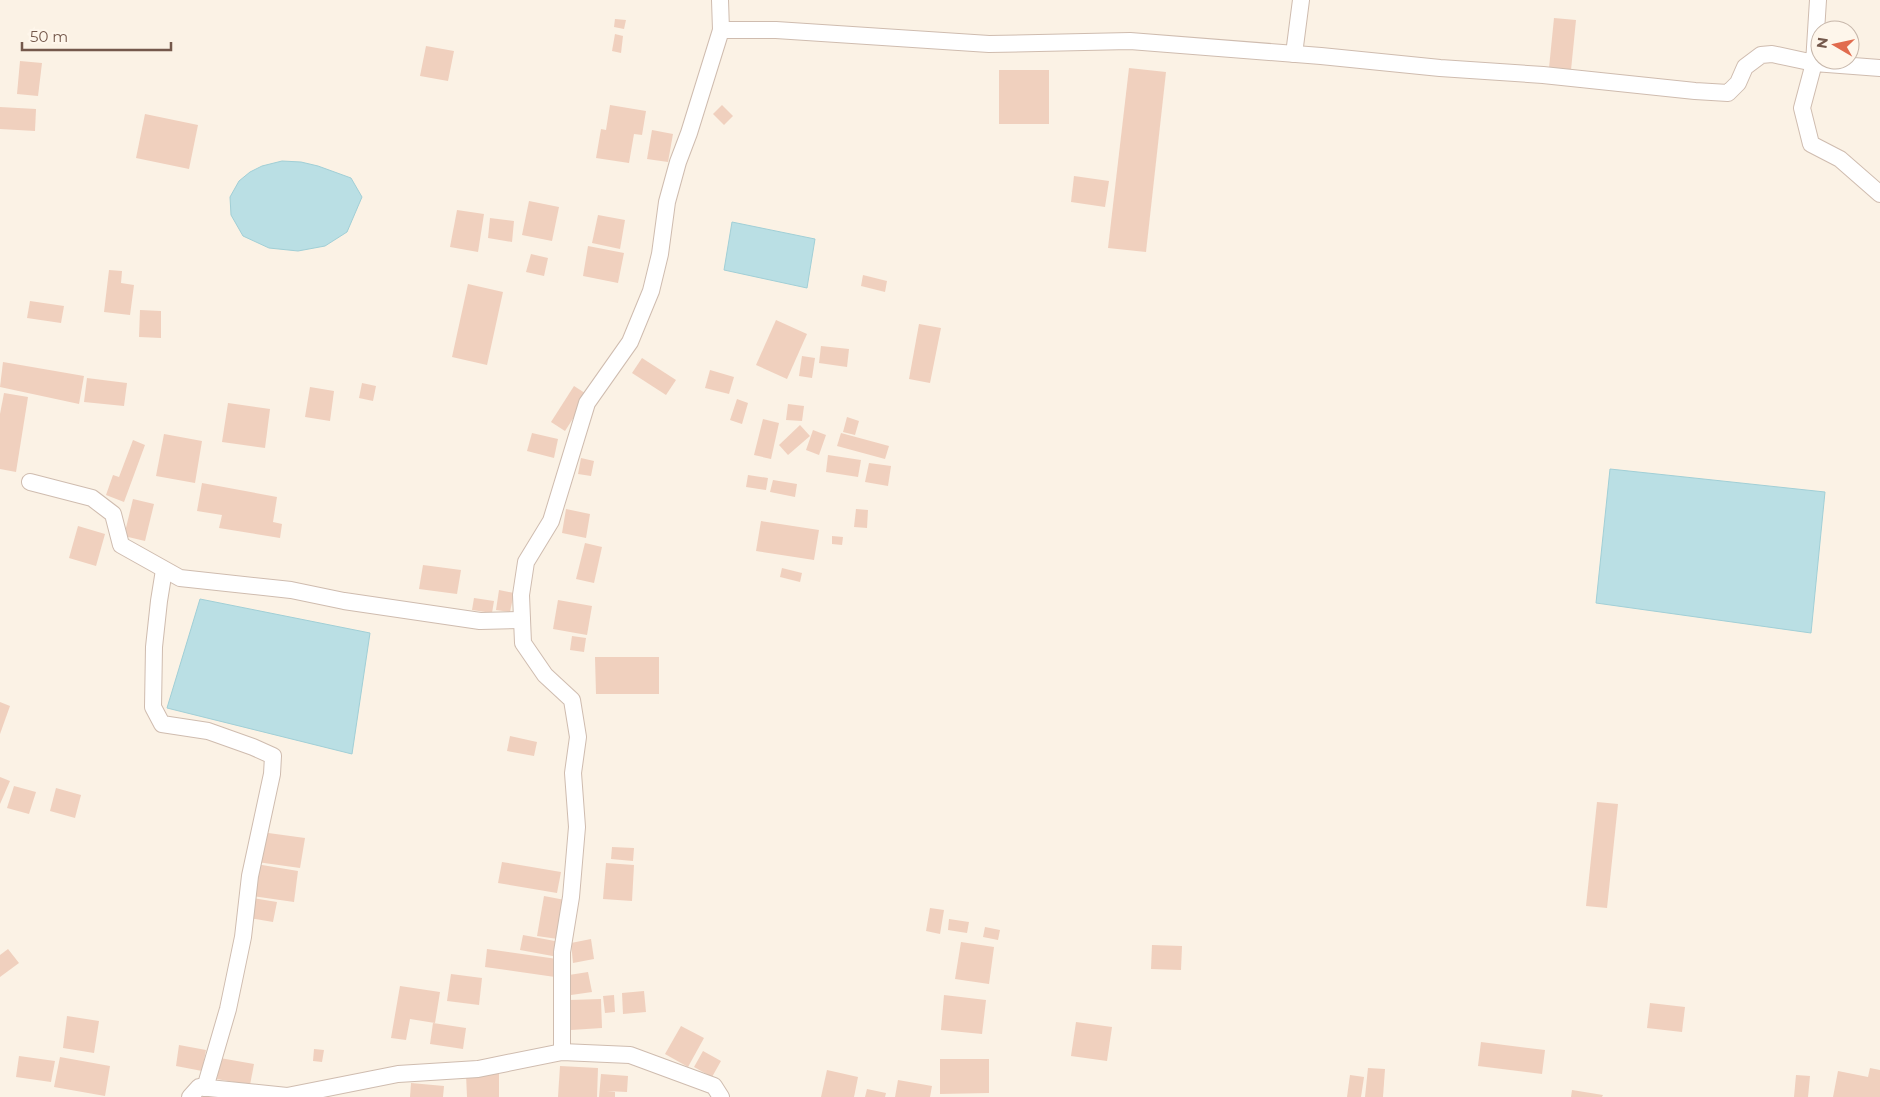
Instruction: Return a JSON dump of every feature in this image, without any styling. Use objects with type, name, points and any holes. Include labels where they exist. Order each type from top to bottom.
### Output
[{"type":"street","points":[[562,1052],[562,952],[571,898],[577,826],[573,773],[578,737],[572,700],[546,675],[523,643],[521,596],[526,562],[551,521],[588,403],[630,342],[651,291],[660,254],[667,202],[721,30],[720,0]]},
{"type":"street","points":[[1294,54],[1301,0]]},
{"type":"street","points":[[1817,20],[1818,0]]},
{"type":"street","points":[[721,30],[776,30],[989,44],[1130,41],[1321,56],[1440,68],[1543,74],[1728,93],[1738,83],[1745,67],[1761,55],[1772,54],[1810,62]]},
{"type":"street","points":[[1860,66],[1880,68]]},
{"type":"street","points":[[1812,70],[1802,108],[1810,144],[1840,159],[1880,194]]},
{"type":"street","points":[[30,482],[92,498],[113,514],[121,545],[180,578],[292,590],[344,601],[471,620],[522,620]]},
{"type":"street","points":[[164,570],[154,647],[153,707],[162,724],[208,731],[273,756],[272,774],[250,876],[243,937],[228,1009],[205,1088]]},
{"type":"street","points":[[190,1097],[199,1087],[287,1096],[398,1074],[478,1069],[562,1052],[630,1055],[714,1086],[721,1097]]},
{"type":"water","points":[[282,161],[301,162],[318,166],[351,178],[362,197],[347,232],[325,246],[298,251],[269,248],[243,236],[231,215],[230,197],[239,181],[250,172],[262,166]]},
{"type":"water","points":[[732,222],[815,239],[807,288],[724,270]]},
{"type":"water","points":[[1610,469],[1825,492],[1811,633],[1596,603]]},
{"type":"water","points":[[200,599],[370,633],[352,754],[167,708]]},
{"type":"building","points":[[1554,18],[1576,20],[1571,70],[1549,68]]},
{"type":"building","points":[[615,19],[626,20],[624,29],[614,27]]},
{"type":"building","points":[[615,34],[623,36],[621,53],[612,51]]},
{"type":"building","points":[[426,46],[454,51],[448,81],[420,76]]},
{"type":"building","points":[[20,61],[42,63],[38,96],[17,94]]},
{"type":"building","points":[[1129,68],[1166,72],[1146,252],[1108,248]]},
{"type":"building","points":[[999,70],[1049,70],[1049,124],[999,124]]},
{"type":"building","points":[[610,105],[646,111],[642,135],[634,134],[629,163],[596,158],[601,129],[606,130]]},
{"type":"building","points":[[722,105],[733,116],[724,125],[713,114]]},
{"type":"building","points":[[0,107],[36,109],[35,131],[0,129]]},
{"type":"building","points":[[145,114],[198,125],[189,169],[136,158]]},
{"type":"building","points":[[652,130],[673,134],[668,162],[647,159]]},
{"type":"building","points":[[1074,176],[1109,181],[1105,207],[1071,202]]},
{"type":"building","points":[[529,201],[559,207],[552,241],[522,235]]},
{"type":"building","points":[[457,210],[484,214],[478,252],[450,247]]},
{"type":"building","points":[[598,215],[625,220],[620,249],[592,243]]},
{"type":"building","points":[[490,218],[514,221],[512,242],[488,238]]},
{"type":"building","points":[[588,246],[624,253],[618,283],[583,276]]},
{"type":"building","points":[[531,254],[548,258],[544,276],[526,272]]},
{"type":"building","points":[[109,270],[122,271],[121,283],[134,285],[130,315],[104,312]]},
{"type":"building","points":[[863,275],[887,281],[885,292],[861,286]]},
{"type":"building","points":[[468,284],[503,292],[487,365],[452,357]]},
{"type":"building","points":[[30,301],[64,306],[61,323],[27,318]]},
{"type":"building","points":[[140,310],[161,311],[161,338],[139,337]]},
{"type":"building","points":[[776,320],[807,334],[787,379],[756,365]]},
{"type":"building","points":[[919,324],[941,328],[930,383],[909,379]]},
{"type":"building","points":[[821,346],[849,349],[847,367],[819,363]]},
{"type":"building","points":[[802,356],[815,358],[812,378],[799,376]]},
{"type":"building","points":[[642,358],[676,380],[666,395],[632,373]]},
{"type":"building","points":[[3,362],[84,376],[79,404],[0,387]]},
{"type":"building","points":[[710,370],[734,377],[729,394],[705,388]]},
{"type":"building","points":[[87,378],[127,383],[124,406],[84,402]]},
{"type":"building","points":[[362,383],[376,386],[373,401],[359,398]]},
{"type":"building","points":[[574,386],[588,395],[565,431],[551,422]]},
{"type":"building","points":[[310,387],[334,391],[330,421],[305,417]]},
{"type":"building","points":[[4,393],[28,397],[16,472],[0,469],[0,414]]},
{"type":"building","points":[[737,399],[748,403],[742,424],[730,420]]},
{"type":"building","points":[[228,403],[270,409],[265,448],[222,442]]},
{"type":"building","points":[[788,404],[804,406],[802,421],[786,420]]},
{"type":"building","points":[[847,417],[859,421],[855,435],[843,432]]},
{"type":"building","points":[[763,419],[779,423],[771,459],[754,455]]},
{"type":"building","points":[[800,425],[810,436],[788,455],[779,445]]},
{"type":"building","points":[[813,430],[826,435],[819,455],[806,450]]},
{"type":"building","points":[[532,433],[558,439],[554,458],[527,451]]},
{"type":"building","points":[[841,433],[889,446],[885,459],[837,446]]},
{"type":"building","points":[[164,434],[202,441],[195,483],[156,476]]},
{"type":"building","points":[[133,440],[145,445],[124,502],[106,495],[113,475],[119,477]]},
{"type":"building","points":[[828,455],[861,460],[858,477],[826,472]]},
{"type":"building","points":[[581,458],[594,461],[591,476],[578,474]]},
{"type":"building","points":[[869,463],[891,466],[888,486],[865,482]]},
{"type":"building","points":[[748,475],[768,478],[766,490],[746,487]]},
{"type":"building","points":[[773,480],[797,484],[795,497],[770,492]]},
{"type":"building","points":[[202,483],[277,497],[273,522],[282,524],[280,538],[219,528],[222,515],[197,511]]},
{"type":"building","points":[[133,499],[154,504],[145,541],[124,536]]},
{"type":"building","points":[[566,509],[590,514],[586,538],[562,533]]},
{"type":"building","points":[[856,509],[868,510],[867,528],[854,527]]},
{"type":"building","points":[[761,521],[819,530],[814,560],[756,551]]},
{"type":"building","points":[[78,526],[105,534],[96,566],[69,558]]},
{"type":"building","points":[[832,536],[843,537],[842,545],[832,544]]},
{"type":"building","points":[[585,543],[602,547],[594,583],[576,579]]},
{"type":"building","points":[[423,565],[461,570],[457,594],[419,589]]},
{"type":"building","points":[[782,568],[802,573],[800,582],[780,577]]},
{"type":"building","points":[[499,590],[514,593],[510,612],[496,610]]},
{"type":"building","points":[[474,598],[494,601],[492,613],[472,610]]},
{"type":"building","points":[[558,600],[592,606],[587,635],[553,629]]},
{"type":"building","points":[[572,636],[586,638],[584,652],[570,650]]},
{"type":"building","points":[[595,657],[659,657],[659,694],[596,694]]},
{"type":"building","points":[[0,702],[10,706],[0,734]]},
{"type":"building","points":[[510,736],[537,742],[534,756],[507,751]]},
{"type":"building","points":[[0,777],[10,781],[0,804]]},
{"type":"building","points":[[14,786],[36,792],[29,814],[7,808]]},
{"type":"building","points":[[56,788],[81,795],[75,818],[50,811]]},
{"type":"building","points":[[1597,802],[1618,804],[1607,908],[1586,906]]},
{"type":"building","points":[[261,832],[305,838],[300,868],[257,862]]},
{"type":"building","points":[[612,847],[634,848],[633,861],[611,859]]},
{"type":"building","points":[[502,862],[561,872],[557,893],[498,883]]},
{"type":"building","points":[[606,863],[634,865],[632,901],[603,899]]},
{"type":"building","points":[[256,864],[298,871],[294,902],[252,896]]},
{"type":"building","points":[[544,896],[565,900],[558,939],[537,936]]},
{"type":"building","points":[[253,898],[277,902],[273,922],[249,918]]},
{"type":"building","points":[[930,908],[944,910],[940,934],[926,931]]},
{"type":"building","points":[[949,919],[969,922],[967,933],[948,930]]},
{"type":"building","points":[[985,927],[1000,930],[998,940],[983,937]]},
{"type":"building","points":[[523,935],[560,942],[558,957],[520,950]]},
{"type":"building","points":[[591,939],[594,959],[573,963],[571,943]]},
{"type":"building","points":[[961,942],[994,947],[989,984],[955,979]]},
{"type":"building","points":[[1152,945],[1182,946],[1181,970],[1151,969]]},
{"type":"building","points":[[8,949],[19,963],[0,977],[0,955]]},
{"type":"building","points":[[487,949],[557,959],[555,977],[485,967]]},
{"type":"building","points":[[588,972],[592,992],[571,995],[569,975]]},
{"type":"building","points":[[451,974],[482,978],[479,1005],[447,1001]]},
{"type":"building","points":[[400,986],[440,992],[435,1023],[410,1019],[406,1040],[391,1038]]},
{"type":"building","points":[[644,991],[646,1012],[623,1014],[622,993]]},
{"type":"building","points":[[614,995],[615,1012],[605,1013],[603,996]]},
{"type":"building","points":[[944,995],[986,1000],[982,1034],[941,1030]]},
{"type":"building","points":[[601,999],[602,1028],[571,1030],[569,1000]]},
{"type":"building","points":[[1650,1003],[1685,1007],[1682,1032],[1647,1028]]},
{"type":"building","points":[[67,1016],[99,1021],[94,1053],[63,1048]]},
{"type":"building","points":[[1076,1022],[1112,1027],[1107,1061],[1071,1056]]},
{"type":"building","points":[[433,1023],[466,1028],[463,1049],[430,1044]]},
{"type":"building","points":[[681,1026],[704,1038],[688,1067],[665,1054]]},
{"type":"building","points":[[1481,1042],[1545,1050],[1542,1074],[1478,1066]]},
{"type":"building","points":[[179,1045],[206,1050],[202,1071],[176,1066]]},
{"type":"building","points":[[314,1049],[324,1050],[322,1062],[313,1061]]},
{"type":"building","points":[[703,1051],[721,1061],[712,1077],[694,1067]]},
{"type":"building","points":[[19,1056],[55,1061],[51,1082],[16,1077]]},
{"type":"building","points":[[60,1057],[110,1066],[105,1096],[54,1087]]},
{"type":"building","points":[[220,1058],[254,1064],[250,1085],[217,1079]]},
{"type":"building","points":[[940,1059],[989,1059],[989,1093],[940,1094]]},
{"type":"building","points":[[560,1066],[598,1068],[597,1097],[558,1097]]},
{"type":"building","points":[[1368,1068],[1385,1069],[1383,1097],[1365,1097]]},
{"type":"building","points":[[1870,1068],[1880,1070],[1880,1097],[1833,1097],[1838,1071],[1868,1077]]},
{"type":"building","points":[[827,1070],[858,1077],[854,1097],[821,1097]]},
{"type":"building","points":[[499,1073],[499,1097],[467,1097],[466,1074]]},
{"type":"building","points":[[601,1074],[628,1076],[627,1092],[607,1091],[615,1092],[615,1097],[599,1097]]},
{"type":"building","points":[[1350,1075],[1364,1077],[1361,1097],[1347,1097]]},
{"type":"building","points":[[1796,1075],[1810,1076],[1808,1097],[1794,1097]]},
{"type":"building","points":[[898,1080],[932,1086],[930,1097],[895,1097]]},
{"type":"building","points":[[411,1083],[444,1086],[443,1097],[410,1097]]},
{"type":"building","points":[[867,1089],[886,1093],[885,1097],[865,1097]]},
{"type":"building","points":[[1572,1090],[1603,1095],[1602,1097],[1571,1097]]}]
